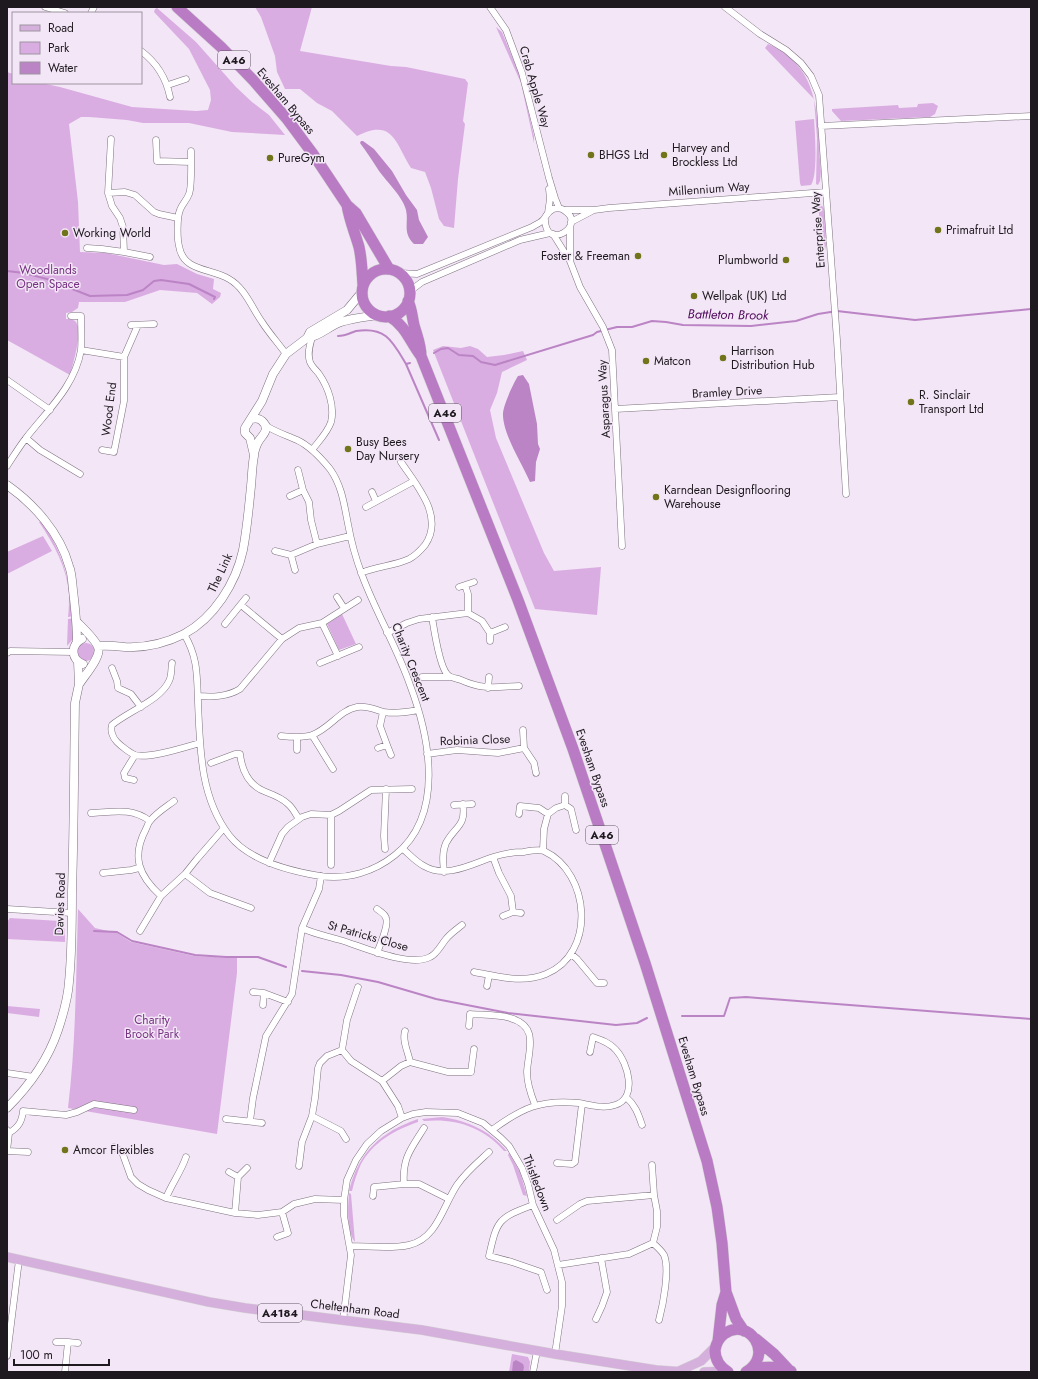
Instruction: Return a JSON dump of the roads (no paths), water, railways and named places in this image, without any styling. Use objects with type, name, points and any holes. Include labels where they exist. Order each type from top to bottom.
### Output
[{"type":"highway","name":"Evesham Bypass","points":[[177,7],[221,47],[278,108],[314,154],[347,204],[356,213],[389,269]]},
{"type":"highway","name":"Evesham Bypass","points":[[347,204],[348,216],[359,249],[362,266],[362,289]]},
{"type":"highway","points":[[389,269],[400,273],[408,284],[409,296],[405,307],[399,312],[383,316],[372,312],[365,305],[362,289],[371,274],[377,270],[389,269]]},
{"type":"highway","name":"Evesham Bypass","points":[[409,296],[414,325],[420,344],[421,356],[526,623],[583,778],[643,956],[707,1161],[717,1207],[726,1292],[736,1318],[744,1331]]},
{"type":"highway","name":"Evesham Bypass","points":[[383,316],[397,321],[404,328],[413,346],[421,356]]},
{"type":"highway","name":"Evesham Bypass","points":[[726,1292],[722,1305],[716,1359],[728,1372]]},
{"type":"highway","points":[[717,1344],[725,1333],[729,1331],[744,1331],[754,1337],[774,1354],[791,1371]]},
{"type":"highway","points":[[748,1371],[756,1364],[759,1358],[758,1343],[754,1337]]},
{"type":"highway","points":[[748,1371],[761,1367],[791,1371]]},
{"type":"main road","name":"Cheltenham Road","points":[[7,1257],[209,1302],[435,1333],[632,1369],[681,1372],[701,1361],[717,1344]]},
{"type":"main road","points":[[704,1372],[728,1372]]},
{"type":"street","points":[[45,7],[62,12]]},
{"type":"street","name":"Crab Apple Way","points":[[490,7],[506,30],[522,73],[549,178],[562,209]]},
{"type":"street","name":"Enterprise Way","points":[[725,7],[760,34],[786,50],[801,63],[811,76],[819,95],[835,312],[846,494]]},
{"type":"street","points":[[142,52],[159,68],[168,85],[170,97]]},
{"type":"street","points":[[168,85],[186,80]]},
{"type":"street","points":[[821,126],[1031,116]]},
{"type":"street","points":[[111,139],[108,193],[112,206],[120,218],[123,227],[124,252]]},
{"type":"street","points":[[156,140],[157,161],[190,162]]},
{"type":"street","points":[[190,151],[190,194],[179,211],[178,218],[178,245],[180,254],[186,262],[192,266],[229,278],[238,285],[271,336],[286,354]]},
{"type":"street","name":"Crab Apple Way","points":[[548,213],[550,199],[549,178]]},
{"type":"street","points":[[108,193],[125,192],[135,195],[154,212],[178,218]]},
{"type":"street","name":"Millennium Way","points":[[548,213],[554,209],[594,210],[826,192]]},
{"type":"street","points":[[562,209],[570,217],[571,224]]},
{"type":"street","name":"Millennium Way","points":[[409,296],[422,282],[520,240],[552,234],[564,234],[571,224],[594,210]]},
{"type":"street","points":[[548,213],[545,220],[545,225],[552,234]]},
{"type":"street","points":[[400,273],[417,274],[532,227],[545,220]]},
{"type":"street","name":"Asparagus Way","points":[[570,261],[571,224]]},
{"type":"street","name":"Asparagus Way","points":[[552,234],[570,261],[580,287],[603,327],[612,350],[622,546]]},
{"type":"street","points":[[87,248],[118,250],[150,258]]},
{"type":"street","name":"The Link","points":[[310,337],[310,332],[346,310],[362,289]]},
{"type":"street","points":[[7,466],[26,438],[50,410],[70,379],[78,363],[81,350],[81,316],[71,316]]},
{"type":"street","name":"The Link","points":[[254,455],[250,438],[245,433],[245,428],[262,401],[273,374],[286,354],[310,337],[340,322],[354,318],[383,316]]},
{"type":"street","points":[[131,325],[154,324]]},
{"type":"street","name":"Wood End","points":[[102,450],[114,452],[124,401],[124,356],[138,325]]},
{"type":"street","points":[[310,337],[309,357],[326,387],[332,404],[331,423],[312,450]]},
{"type":"street","points":[[81,350],[124,356]]},
{"type":"street","points":[[7,380],[50,410]]},
{"type":"street","name":"Bramley Drive","points":[[615,409],[840,397]]},
{"type":"street","name":"The Link","points":[[97,647],[110,645],[126,647],[154,646],[184,634],[199,624],[224,597],[236,572],[243,550],[254,455],[266,430],[263,422],[262,401]]},
{"type":"street","points":[[251,419],[258,419],[263,422]]},
{"type":"street","name":"Charity Crescent","points":[[184,634],[191,646],[195,661],[203,776],[216,813],[224,828],[236,842],[246,850],[269,862],[299,872],[321,876],[341,877],[368,872],[383,864],[402,849],[414,835],[422,819],[429,787],[426,754],[418,710],[410,685],[361,573],[350,536],[339,486],[328,467],[312,450],[300,441],[275,432],[263,422]]},
{"type":"street","points":[[250,438],[256,440],[262,436],[275,432]]},
{"type":"street","points":[[26,438],[40,450],[80,474]]},
{"type":"street","points":[[361,573],[374,568],[402,562],[411,558],[420,551],[427,541],[432,526],[431,514],[427,502],[401,462]]},
{"type":"street","points":[[298,470],[303,490],[309,502],[311,520],[317,544]]},
{"type":"street","points":[[366,506],[407,486],[414,481]]},
{"type":"street","points":[[7,485],[36,509],[52,529],[62,548],[70,566],[77,622],[77,641],[73,652],[37,650],[7,652]]},
{"type":"street","points":[[290,496],[303,490]]},
{"type":"street","points":[[372,492],[376,501]]},
{"type":"street","points":[[275,551],[291,555],[317,544],[350,536]]},
{"type":"street","points":[[291,555],[295,570]]},
{"type":"street","points":[[468,613],[468,594],[462,586],[474,582]]},
{"type":"street","points":[[337,597],[344,608]]},
{"type":"street","points":[[225,624],[246,598]]},
{"type":"street","points":[[198,696],[221,696],[240,689],[282,639],[299,628],[322,623],[358,600]]},
{"type":"street","points":[[241,605],[282,639]]},
{"type":"street","points":[[388,633],[407,623],[420,619],[468,613],[482,621],[490,632],[490,641]]},
{"type":"street","points":[[432,617],[436,645],[445,671],[450,677]]},
{"type":"street","points":[[77,622],[97,647]]},
{"type":"street","points":[[322,623],[338,656]]},
{"type":"street","points":[[490,632],[506,627]]},
{"type":"street","points":[[77,641],[87,638],[97,647]]},
{"type":"street","name":"Davies Road","points":[[7,1108],[34,1077],[48,1054],[65,1004],[69,983],[72,914],[75,703],[80,684],[94,662],[97,647]]},
{"type":"street","points":[[320,663],[359,647]]},
{"type":"street","name":"Davies Road","points":[[73,652],[75,659],[78,662],[80,684]]},
{"type":"street","points":[[78,662],[86,665],[94,662]]},
{"type":"street","points":[[172,663],[170,681],[162,691],[141,707],[114,723],[111,727],[115,739],[119,744],[135,755],[144,756],[200,743]]},
{"type":"street","points":[[112,668],[118,688],[131,694],[141,707]]},
{"type":"street","points":[[422,677],[450,677],[460,679],[470,685],[488,688],[519,686]]},
{"type":"street","points":[[488,688],[489,677]]},
{"type":"street","points":[[281,736],[297,737],[312,735],[325,728],[346,712],[356,708],[368,707],[378,709],[383,712],[400,713],[418,710]]},
{"type":"street","points":[[383,712],[380,726],[391,755]]},
{"type":"street","name":"Robinia Close","points":[[523,730],[524,748],[534,763],[536,772]]},
{"type":"street","points":[[312,735],[333,769]]},
{"type":"street","points":[[297,737],[297,750]]},
{"type":"street","points":[[378,748],[387,745]]},
{"type":"street","name":"Robinia Close","points":[[426,754],[457,750],[498,753],[524,748]]},
{"type":"street","points":[[211,763],[235,754],[240,754],[243,767],[252,784],[257,788],[274,794],[289,804],[299,819]]},
{"type":"street","points":[[134,780],[125,778],[124,773],[135,755]]},
{"type":"street","points":[[385,849],[384,836],[386,789]]},
{"type":"street","points":[[269,862],[282,834],[288,827],[299,819],[311,814],[331,815],[347,807],[370,790],[412,789]]},
{"type":"street","points":[[565,805],[566,796]]},
{"type":"street","points":[[161,896],[146,880],[139,868],[139,843],[150,821],[174,801]]},
{"type":"street","points":[[444,872],[444,850],[446,842],[464,818],[463,804]]},
{"type":"street","points":[[454,805],[472,804]]},
{"type":"street","points":[[543,850],[544,829],[548,814],[556,808],[565,805]]},
{"type":"street","points":[[565,805],[571,809],[576,830]]},
{"type":"street","points":[[519,814],[520,806],[538,808],[548,814]]},
{"type":"street","points":[[91,813],[132,811],[150,821]]},
{"type":"street","points":[[331,815],[331,865]]},
{"type":"street","points":[[140,931],[161,896],[185,874],[224,828]]},
{"type":"street","points":[[402,849],[424,867],[444,872],[459,869],[507,853],[543,850],[553,856],[566,869],[575,884],[579,894],[581,928],[576,946],[571,954],[554,970],[538,977],[525,979],[514,979],[474,972]]},
{"type":"street","points":[[493,857],[499,873],[511,896],[513,912]]},
{"type":"street","points":[[103,873],[139,868]]},
{"type":"street","points":[[185,874],[210,893],[251,908]]},
{"type":"street","points":[[250,1121],[253,1098],[266,1036],[292,994],[302,928],[319,889],[321,876]]},
{"type":"street","points":[[7,909],[72,914]]},
{"type":"street","points":[[377,909],[384,914],[387,921],[378,953]]},
{"type":"street","points":[[503,916],[513,912],[521,913]]},
{"type":"street","name":"St Patricks Close","points":[[302,928],[378,953],[408,960],[415,960],[431,957],[449,935],[462,925]]},
{"type":"street","points":[[571,954],[597,983],[604,983]]},
{"type":"street","points":[[487,986],[489,975]]},
{"type":"street","points":[[358,987],[346,1025],[342,1050],[351,1061],[382,1081],[398,1106],[402,1118]]},
{"type":"street","points":[[253,992],[264,993],[288,1002]]},
{"type":"street","points":[[263,1005],[264,993]]},
{"type":"street","points":[[469,1026],[470,1014],[509,1017],[520,1022],[524,1026],[530,1037],[531,1044],[527,1073],[528,1083],[535,1105]]},
{"type":"street","points":[[405,1031],[404,1036],[410,1062]]},
{"type":"street","points":[[492,1130],[515,1114],[535,1105],[545,1103],[582,1104],[596,1107],[616,1105],[626,1096],[629,1087],[626,1067],[622,1058],[616,1049],[606,1041],[593,1037],[590,1052]]},
{"type":"street","points":[[382,1081],[401,1066],[410,1062],[448,1072],[471,1072],[474,1049]]},
{"type":"street","points":[[299,1166],[302,1142],[312,1116],[318,1068],[327,1056],[342,1050]]},
{"type":"street","points":[[7,1073],[34,1077]]},
{"type":"street","points":[[626,1096],[633,1103],[638,1112],[642,1125]]},
{"type":"street","points":[[28,1152],[7,1151],[8,1132],[17,1128],[22,1120],[23,1111],[66,1115],[77,1112],[94,1104],[134,1110]]},
{"type":"street","points":[[557,1163],[572,1164],[575,1162],[582,1104]]},
{"type":"street","name":"Thistledown","points":[[343,1321],[351,1264],[351,1246],[344,1216],[344,1200],[347,1180],[356,1160],[367,1144],[381,1131],[402,1118],[413,1114],[426,1112],[458,1113],[483,1124],[492,1130],[509,1146],[516,1156],[528,1184],[533,1205],[548,1236],[558,1264],[562,1282],[563,1294],[555,1354]]},
{"type":"street","points":[[312,1116],[341,1130],[346,1139]]},
{"type":"street","points":[[226,1119],[262,1123]]},
{"type":"street","points":[[404,1184],[403,1174],[405,1161],[424,1128]]},
{"type":"street","points":[[114,1146],[122,1152],[132,1177],[138,1184],[166,1198],[235,1213],[258,1216],[282,1212],[294,1204],[315,1199],[344,1200]]},
{"type":"street","points":[[351,1246],[397,1247],[408,1246],[418,1242],[432,1231],[442,1215],[449,1199],[467,1172],[489,1152]]},
{"type":"street","points":[[166,1198],[170,1187],[182,1171],[186,1157]]},
{"type":"street","points":[[558,1264],[629,1254],[653,1243],[658,1227],[652,1165]]},
{"type":"street","points":[[235,1213],[238,1177],[247,1168]]},
{"type":"street","points":[[229,1172],[238,1177]]},
{"type":"street","points":[[374,1196],[374,1187],[419,1184],[449,1199]]},
{"type":"street","points":[[557,1220],[580,1204],[587,1201],[654,1195]]},
{"type":"street","points":[[533,1205],[510,1213],[503,1218],[496,1227],[489,1256],[541,1272],[547,1290]]},
{"type":"street","points":[[278,1237],[288,1233],[282,1212]]},
{"type":"street","points":[[653,1243],[661,1250],[665,1259],[664,1296],[659,1320]]},
{"type":"street","points":[[596,1318],[607,1292],[601,1258]]},
{"type":"street","points":[[7,1355],[19,1260]]},
{"type":"street","points":[[56,1342],[78,1343]]},
{"type":"street","points":[[65,1372],[68,1342]]},
{"type":"street","points":[[533,1372],[537,1351]]},
{"type":"water","points":[[361,141],[374,149],[392,171],[417,210],[419,220],[428,237],[423,244],[414,244],[410,240],[407,231],[406,210],[402,200],[379,171],[360,143]]},
{"type":"water","points":[[523,375],[529,384],[537,424],[538,444],[540,449],[536,462],[535,481],[530,482],[509,439],[503,413],[511,389],[518,376]]},
{"type":"water","points":[[516,1360],[523,1364],[523,1372],[512,1372],[513,1362]]},
{"type":"waterway","points":[[7,271],[24,273],[47,279],[90,296],[127,295],[143,290],[154,281],[161,280],[189,284],[215,297],[214,299]]},
{"type":"waterway","name":"Battleton Brook","points":[[434,353],[441,349],[448,348],[459,355],[473,356],[481,362],[495,365],[593,335],[597,332],[617,327],[632,327],[652,321],[683,325],[751,326],[796,321],[818,314],[837,311],[915,320],[1031,309]]},
{"type":"waterway","name":"Battleton Brook","points":[[338,336],[366,330],[382,333],[397,349],[406,364],[410,363]]},
{"type":"waterway","points":[[406,364],[439,440]]},
{"type":"waterway","points":[[94,931],[117,932],[132,941],[195,955],[258,957],[286,967]]},
{"type":"waterway","points":[[302,971],[341,975],[378,982],[436,999],[508,1013],[616,1025],[637,1023],[647,1018]]},
{"type":"waterway","points":[[682,1016],[724,1016],[730,998],[746,997],[1031,1019]]},
{"type":"place","name":"BHGS Ltd","points":[[591,155]]},
{"type":"place","name":"Harvey and Brockless Ltd","points":[[664,155]]},
{"type":"place","name":"PureGym","points":[[270,158]]},
{"type":"place","name":"Primafruit Ltd","points":[[938,230]]},
{"type":"place","name":"Working World","points":[[65,233]]},
{"type":"place","name":"Foster & Freeman","points":[[638,256]]},
{"type":"place","name":"Plumbworld","points":[[786,260]]},
{"type":"place","name":"Wellpak (UK) Ltd","points":[[694,296]]},
{"type":"place","name":"Harrison Distribution Hub","points":[[723,358]]},
{"type":"place","name":"Matcon","points":[[646,361]]},
{"type":"place","name":"R. Sinclair Transport Ltd","points":[[911,402]]},
{"type":"place","name":"Busy Bees Day Nursery","points":[[348,449]]},
{"type":"place","name":"Karndean Designflooring Warehouse","points":[[656,497]]},
{"type":"place","name":"Amcor Flexibles","points":[[65,1150]]},
{"type":"park label","name":"Woodlands Open Space","points":[[48,277]]},
{"type":"park label","name":"Charity Brook Park","points":[[152,1027]]}]
